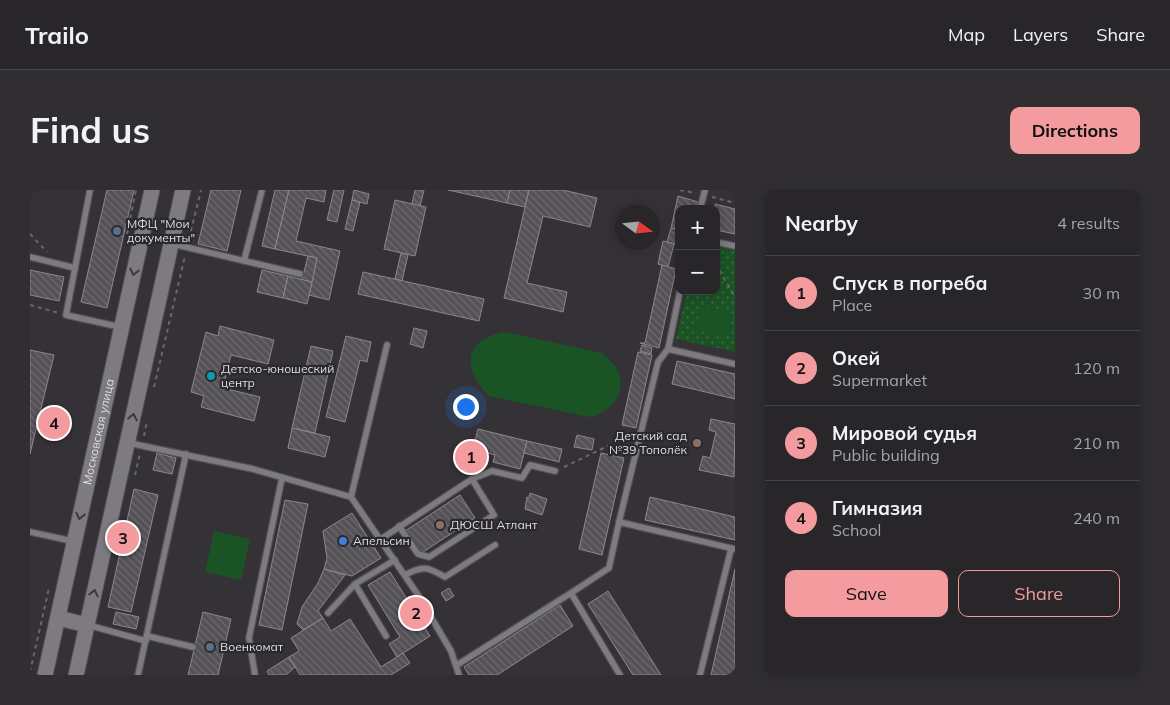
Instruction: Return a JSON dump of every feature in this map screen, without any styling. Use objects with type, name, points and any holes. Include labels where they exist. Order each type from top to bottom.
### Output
[{"type":"main road","name":"Московская улица","points":[[45,675],[152,190]]},
{"type":"main road","points":[[76,675],[87,625],[135,444],[171,243],[183,190]]},
{"type":"main road","points":[[58,618],[87,625]]},
{"type":"lane","points":[[90,190],[66,315],[122,328]]},
{"type":"lane","points":[[244,260],[262,190]]},
{"type":"lane","points":[[171,243],[300,274]]},
{"type":"lane","points":[[720,243],[735,246]]},
{"type":"lane","points":[[30,257],[75,268]]},
{"type":"lane","points":[[457,665],[610,568],[658,362],[668,348],[679,295]]},
{"type":"lane","points":[[351,498],[387,345]]},
{"type":"lane","points":[[668,348],[735,364]]},
{"type":"lane","points":[[135,444],[186,454],[282,478],[351,498],[405,575],[451,650],[459,675]]},
{"type":"lane","points":[[138,675],[186,454]]},
{"type":"lane","points":[[381,539],[472,479],[492,472],[522,478],[530,465],[556,471]]},
{"type":"lane","points":[[255,675],[249,638],[282,478]]},
{"type":"lane","points":[[399,526],[418,554],[429,557],[494,515],[472,479]]},
{"type":"lane","points":[[620,522],[733,549],[700,675]]},
{"type":"lane","points":[[30,532],[74,542]]},
{"type":"lane","points":[[405,575],[419,567],[433,570],[445,577],[495,545]]},
{"type":"lane","points":[[328,613],[354,584],[395,560]]},
{"type":"lane","points":[[354,584],[386,636]]},
{"type":"lane","points":[[571,593],[620,675]]},
{"type":"lane","points":[[87,625],[147,639],[193,647]]},
{"type":"path","points":[[152,395],[201,190]]},
{"type":"path","points":[[680,190],[704,193],[735,203]]},
{"type":"path","points":[[720,274],[735,299]]},
{"type":"path","points":[[30,305],[66,315]]},
{"type":"path","points":[[133,484],[135,444],[149,412]]},
{"type":"path","points":[[556,471],[610,445],[636,452]]},
{"type":"green space","points":[[720,248],[735,250],[735,352],[676,339],[686,295],[720,295]]},
{"type":"green space","points":[[701,306],[733,313],[727,336],[695,329]]},
{"type":"green space","points":[[504,332],[602,353],[618,371],[621,382],[618,396],[604,412],[590,417],[489,396],[474,376],[471,357],[474,349],[480,342],[490,336]]},
{"type":"green space","points":[[214,531],[250,539],[241,580],[205,572]]},
{"type":"building","points":[[107,190],[134,190],[107,308],[81,302]]},
{"type":"building","points":[[211,190],[241,190],[227,251],[198,244]]},
{"type":"building","points":[[275,190],[289,190],[275,249],[262,246]]},
{"type":"building","points":[[289,190],[326,190],[324,202],[306,198],[296,241],[340,251],[329,300],[309,295],[317,258],[275,249]]},
{"type":"building","points":[[334,190],[344,190],[337,222],[327,220]]},
{"type":"building","points":[[354,190],[369,194],[367,204],[352,200]]},
{"type":"building","points":[[415,190],[424,190],[420,206],[412,204]]},
{"type":"building","points":[[448,190],[510,190],[507,203]]},
{"type":"building","points":[[510,190],[529,190],[525,207],[507,203]]},
{"type":"building","points":[[529,190],[563,190],[597,198],[590,227],[543,216],[527,283],[567,292],[563,312],[504,298]]},
{"type":"building","points":[[678,196],[698,202],[698,205],[676,205]]},
{"type":"building","points":[[352,200],[360,202],[353,231],[345,229]]},
{"type":"building","points":[[395,200],[426,207],[415,256],[384,249]]},
{"type":"building","points":[[720,205],[735,209],[735,234],[720,231]]},
{"type":"building","points":[[675,210],[675,229],[671,228]]},
{"type":"building","points":[[671,228],[675,229],[675,244],[667,242]]},
{"type":"building","points":[[663,241],[674,244],[668,267],[658,264]]},
{"type":"building","points":[[401,253],[408,255],[402,281],[395,279]]},
{"type":"building","points":[[308,256],[317,258],[312,282],[302,280]]},
{"type":"building","points":[[662,265],[675,269],[659,348],[640,343],[645,343]]},
{"type":"building","points":[[30,270],[64,277],[59,301],[30,295]]},
{"type":"building","points":[[262,270],[288,276],[283,298],[257,292]]},
{"type":"building","points":[[363,272],[484,299],[479,321],[358,294]]},
{"type":"building","points":[[288,276],[312,282],[307,304],[283,298]]},
{"type":"building","name":"Детско-юношеский центр","points":[[220,326],[274,340],[268,364],[231,355],[223,388],[260,397],[254,421],[201,407],[204,396],[191,392],[206,332],[218,336]]},
{"type":"building","points":[[414,328],[427,331],[423,348],[410,344]]},
{"type":"building","points":[[346,336],[371,342],[367,362],[360,360],[345,422],[326,417]]},
{"type":"building","points":[[642,345],[652,348],[651,354],[640,351]]},
{"type":"building","points":[[311,346],[333,351],[315,433],[292,428]]},
{"type":"building","points":[[30,350],[54,355],[30,454]]},
{"type":"building","points":[[638,352],[652,355],[636,428],[622,425]]},
{"type":"building","points":[[677,361],[735,374],[735,399],[672,384]]},
{"type":"building","points":[[711,419],[735,424],[734,477],[699,470],[703,456],[710,458],[716,432],[709,430]]},
{"type":"building","points":[[292,428],[330,437],[325,457],[288,448]]},
{"type":"building","points":[[478,429],[527,441],[520,469],[493,462],[495,455],[473,449]]},
{"type":"building","points":[[577,435],[594,439],[592,450],[574,447]]},
{"type":"building","points":[[527,441],[562,449],[559,462],[524,453]]},
{"type":"building","points":[[469,450],[477,461],[472,465],[464,454]]},
{"type":"building","points":[[157,453],[176,458],[172,474],[153,470]]},
{"type":"building","points":[[601,453],[624,458],[602,555],[579,549]]},
{"type":"building","points":[[134,489],[158,495],[131,612],[108,607]]},
{"type":"building","points":[[530,493],[547,499],[542,515],[525,509],[527,497],[529,498]]},
{"type":"building","name":"ДЮСШ Атлант","points":[[460,495],[475,518],[420,554],[405,531]]},
{"type":"building","points":[[650,497],[735,517],[735,540],[645,520]]},
{"type":"building","points":[[285,500],[308,504],[282,630],[259,625]]},
{"type":"building","points":[[352,513],[381,558],[352,576],[324,569],[327,558],[323,531]]},
{"type":"building","points":[[324,569],[345,575],[318,611],[323,618],[303,630],[297,624],[302,607],[318,583]]},
{"type":"building","points":[[735,569],[735,666],[733,675],[711,675]]},
{"type":"building","points":[[390,572],[430,636],[397,657],[389,644],[400,637],[368,585]]},
{"type":"building","points":[[449,588],[454,596],[446,601],[441,593]]},
{"type":"building","points":[[608,591],[661,675],[633,675],[588,604]]},
{"type":"building","points":[[560,605],[573,626],[497,675],[469,675],[464,667]]},
{"type":"building","points":[[116,612],[139,617],[136,629],[113,624]]},
{"type":"building","name":"Военкомат","points":[[203,612],[231,619],[218,675],[188,675]]},
{"type":"building","points":[[323,618],[331,631],[350,619],[381,667],[403,653],[410,663],[391,675],[300,675],[289,657],[299,651],[291,638]]},
{"type":"building","points":[[289,657],[295,667],[286,675],[269,675],[267,671]]},
{"type":"place","name":"МФЦ \"Мои документы\"","points":[[117,231]]},
{"type":"place","name":"Детско-юношеский центр","points":[[211,376]]},
{"type":"place","name":"Гимназия","points":[[54,423]]},
{"type":"place","name":"Детский сад №39 Тополёк","points":[[697,443]]},
{"type":"place","name":"Спуск в погреба","points":[[471,457]]},
{"type":"place","name":"ДЮСШ Атлант","points":[[440,525]]},
{"type":"place","name":"Мировой судья","points":[[123,538]]},
{"type":"place","name":"Апельсин","points":[[343,541]]},
{"type":"place","name":"Окей","points":[[416,613]]},
{"type":"place","name":"Военкомат","points":[[210,647]]}]
